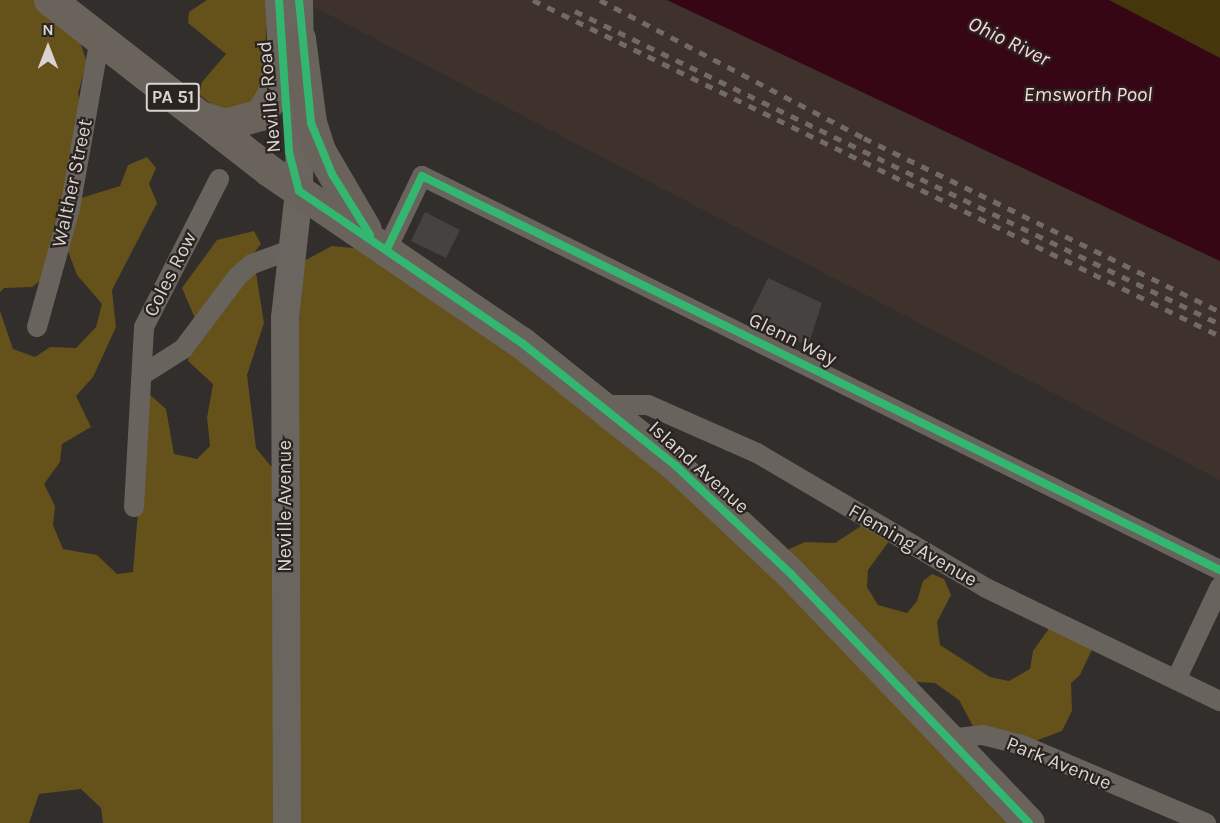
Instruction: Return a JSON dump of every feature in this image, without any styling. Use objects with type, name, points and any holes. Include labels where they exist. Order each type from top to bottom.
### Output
[{"type":"main road","name":"PA 51","points":[[50,0],[191,112],[299,191]]},
{"type":"main road","points":[[191,112],[220,124],[253,120],[273,96],[291,47]]},
{"type":"main road","points":[[291,47],[320,151],[380,245]]},
{"type":"main road","name":"Island Avenue","points":[[299,191],[380,245],[604,405],[791,574],[1029,823]]},
{"type":"street","name":"Neville Road","points":[[279,0],[291,47]]},
{"type":"street","name":"Neville Road","points":[[299,0],[291,47],[289,152],[299,191]]},
{"type":"street","name":"Walther Street","points":[[37,327],[70,208],[100,38]]},
{"type":"street","name":"Glenn Way","points":[[380,245],[422,176],[1220,570]]},
{"type":"street","name":"Coles Row","points":[[134,507],[142,375],[149,311],[219,179]]},
{"type":"street","name":"Neville Avenue","points":[[287,823],[285,318],[299,191]]},
{"type":"street","points":[[142,375],[183,349],[238,276],[252,264],[292,249]]},
{"type":"street","name":"Fleming Avenue","points":[[604,405],[648,405],[757,453],[986,588],[1220,701]]},
{"type":"street","points":[[1176,680],[1220,586]]},
{"type":"street","name":"Park Avenue","points":[[950,739],[983,735],[1022,745],[1132,794],[1206,823]]},
{"type":"street","name":"Park Avenue","points":[[1132,794],[1175,823]]},
{"type":"shaded area","points":[[0,0],[44,0],[73,22],[87,62],[78,93],[83,116],[50,273],[32,287],[4,288],[0,292]]},
{"type":"shaded area","points":[[207,0],[268,0],[263,85],[258,96],[239,110],[218,110],[199,94],[202,82],[226,54],[188,23],[189,12]]},
{"type":"shaded area","points":[[301,0],[667,0],[1220,261],[1220,480]]},
{"type":"shaded area","points":[[1109,0],[1220,0],[1220,58]]},
{"type":"shaded area","points":[[147,157],[156,168],[149,184],[157,203],[112,290],[116,327],[93,377],[76,396],[91,427],[62,444],[60,462],[44,484],[55,506],[53,525],[63,549],[97,555],[117,574],[133,572],[148,393],[166,409],[174,454],[197,459],[210,446],[207,418],[213,384],[188,361],[197,323],[182,288],[217,240],[254,231],[261,244],[253,254],[264,323],[247,375],[256,448],[279,476],[281,823],[103,823],[101,808],[81,789],[39,794],[29,823],[0,823],[0,311],[13,349],[35,357],[50,347],[76,348],[96,327],[102,304],[77,275],[68,251],[81,198],[120,186],[128,165]]},
{"type":"shaded area","points":[[332,246],[374,250],[679,478],[1018,823],[291,823],[300,263]]},
{"type":"shaded area","points":[[867,522],[892,537],[868,570],[867,587],[878,605],[907,613],[917,601],[923,581],[932,574],[944,579],[951,595],[937,622],[940,645],[990,677],[1009,681],[1030,669],[1033,651],[1050,627],[1096,641],[1080,675],[1071,683],[1072,711],[1062,731],[1027,744],[975,730],[959,700],[935,683],[899,681],[783,560],[789,549],[805,542],[835,543]]},
{"type":"water","name":"Emsworth Pool","points":[[667,0],[1109,0],[1220,58],[1220,261]]},
{"type":"building","points":[[425,212],[460,230],[446,258],[411,241]]},
{"type":"building","points":[[768,278],[822,303],[808,346],[749,317]]},
{"type":"railway","points":[[533,0],[1220,336]]},
{"type":"railway","points":[[600,0],[864,138],[1220,312]]},
{"type":"railway","points":[[575,11],[1220,324]]},
{"type":"cycle path","points":[[279,0],[289,152],[299,191],[522,343],[676,466],[791,574],[1029,823]]},
{"type":"cycle path","points":[[299,0],[311,123],[332,174],[370,235]]},
{"type":"cycle path","points":[[387,249],[422,176],[1220,570]]},
{"type":"water label","name":"Ohio River","points":[[1009,41]]}]
